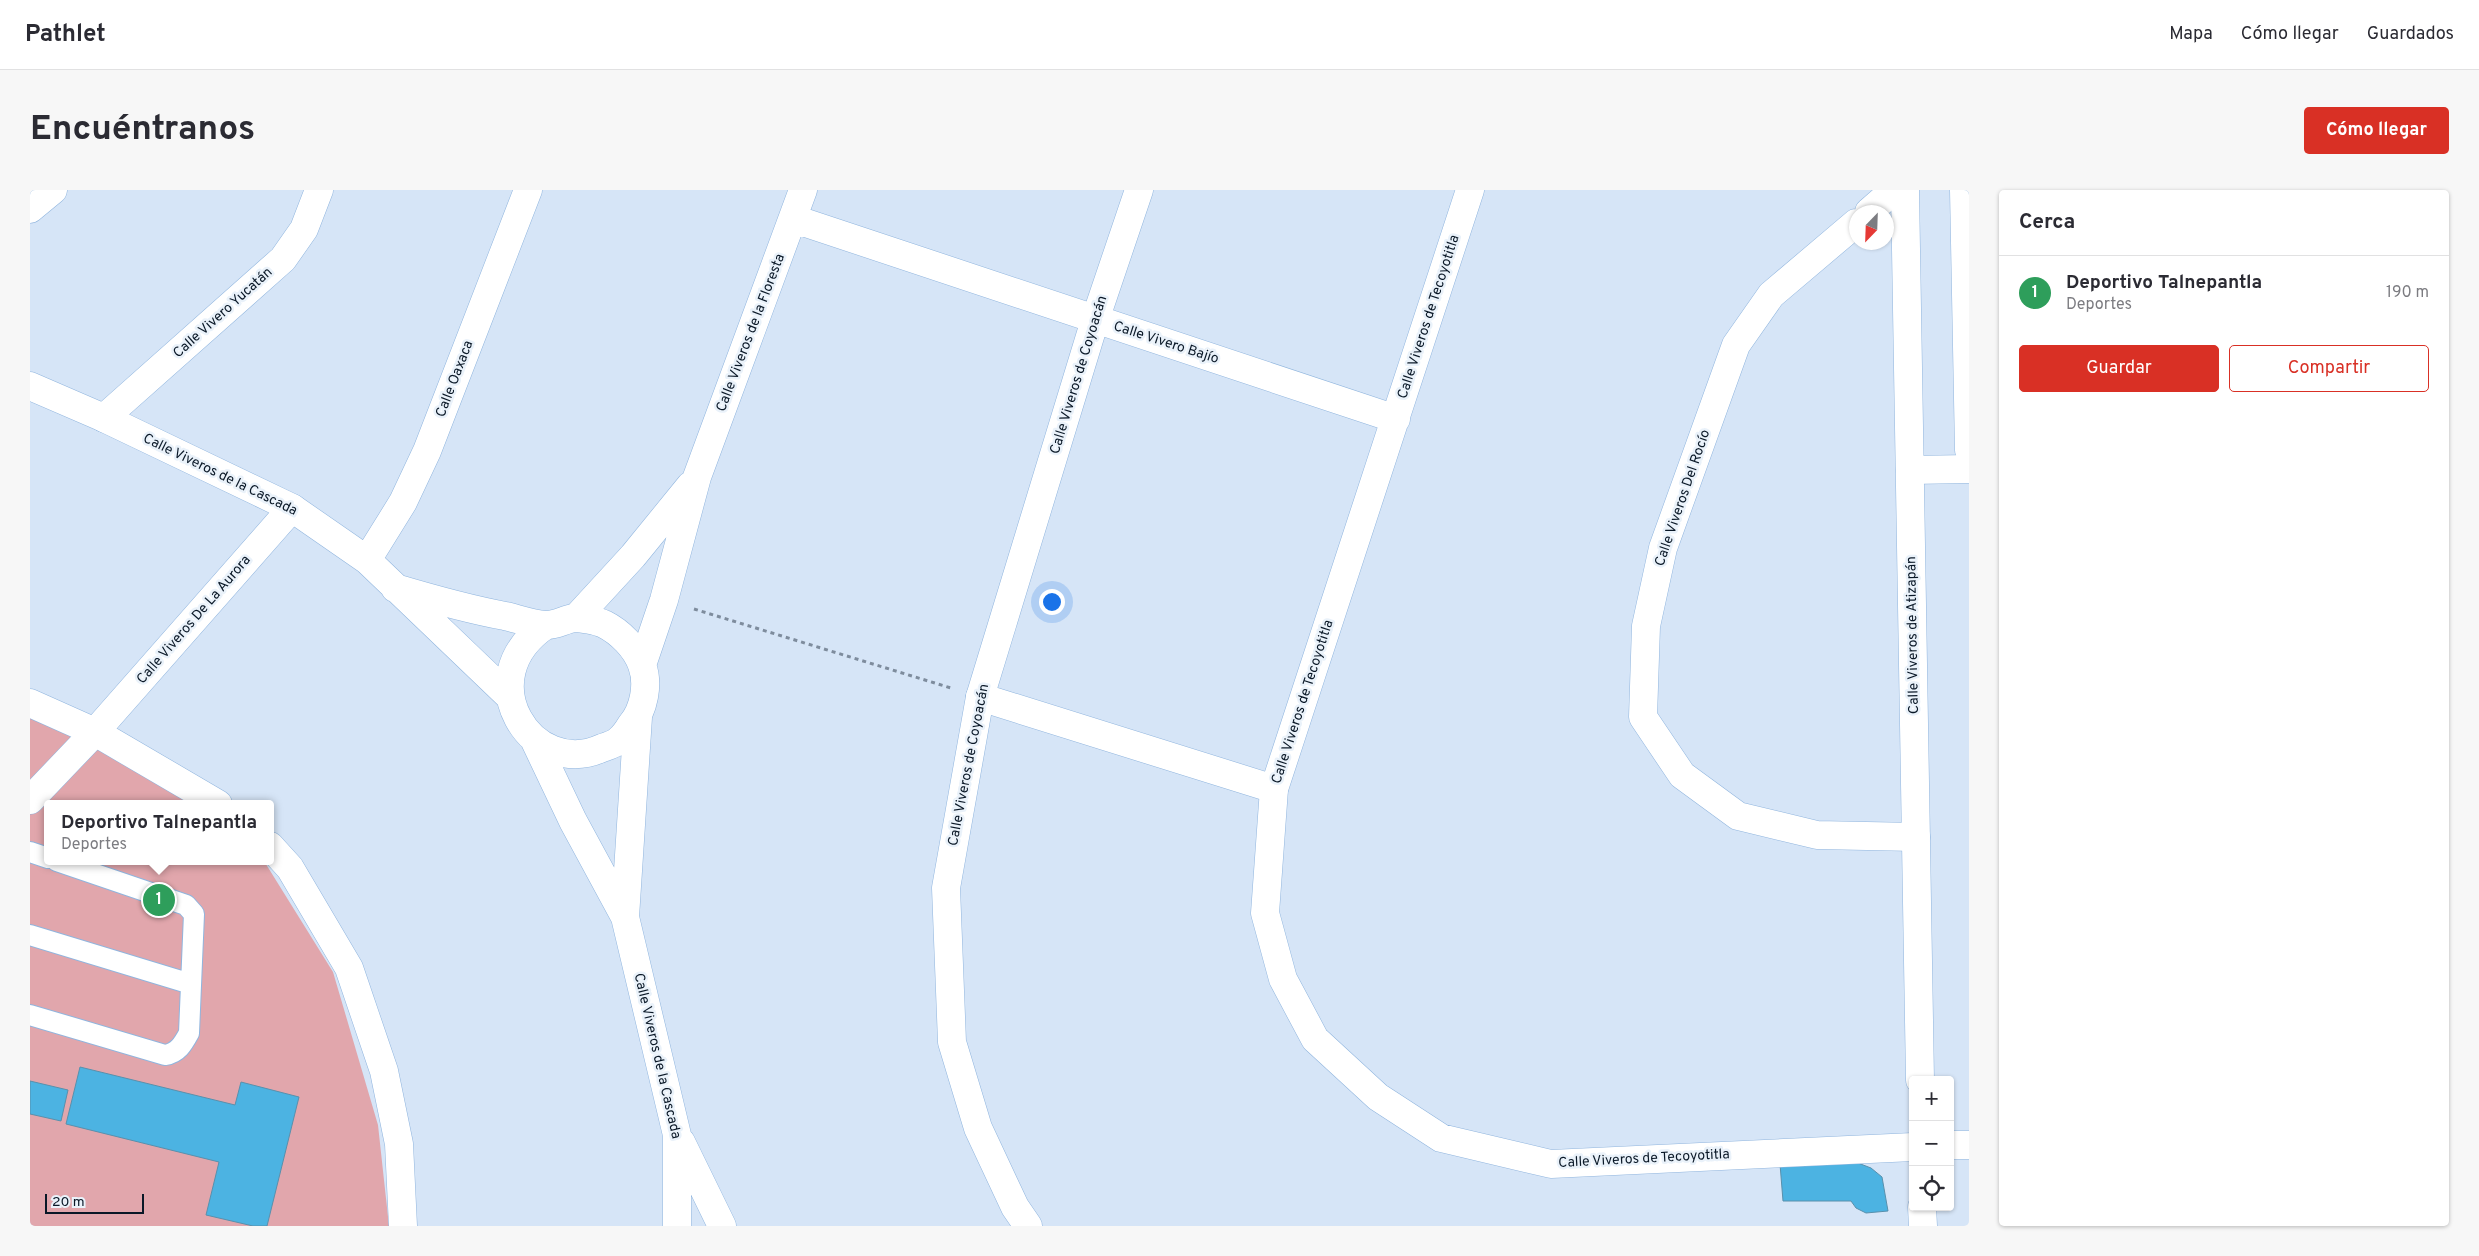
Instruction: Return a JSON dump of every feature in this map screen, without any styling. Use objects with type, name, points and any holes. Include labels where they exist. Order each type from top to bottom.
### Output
[{"type":"street","points":[[30,210],[53,190]]},
{"type":"street","name":"Calle Vivero Yucatán","points":[[104,418],[283,259],[304,228],[319,190]]},
{"type":"street","name":"Calle Oaxaca","points":[[367,560],[403,502],[427,451],[528,190]]},
{"type":"street","name":"Calle Viveros de la Floresta","points":[[642,665],[664,600],[697,476],[804,190]]},
{"type":"street","name":"Calle Viveros de Coyoacán","points":[[1028,1226],[1015,1207],[978,1128],[952,1042],[946,888],[980,697],[1095,320],[1139,190]]},
{"type":"street","name":"Calle Viveros de Tecoyotitla","points":[[1470,190],[1274,789],[1265,913],[1283,979],[1315,1039],[1378,1097],[1441,1138],[1551,1164],[1909,1146]]},
{"type":"street","points":[[1877,205],[1894,190]]},
{"type":"street","name":"Calle Viveros de Atizapán","points":[[1905,190],[1920,1076]]},
{"type":"street","points":[[1964,190],[1969,450]]},
{"type":"street","name":"Calle Vivero Bajío","points":[[794,218],[1396,419]]},
{"type":"street","name":"Calle Viveros Del Rocío","points":[[1849,229],[1771,294],[1736,345],[1663,548],[1646,626],[1643,717],[1682,775],[1738,816],[1817,835],[1916,837]]},
{"type":"street","name":"Calle Viveros de la Cascada","points":[[30,386],[104,418],[292,508],[367,560],[510,697]]},
{"type":"street","points":[[1910,470],[1969,469]]},
{"type":"street","name":"Calle Viveros de la Floresta","points":[[576,618],[633,556],[697,476]]},
{"type":"street","name":"Calle Viveros De La Aurora","points":[[30,800],[95,732],[292,508]]},
{"type":"street","name":"Calle Viveros de la Cascada","points":[[395,588],[462,608],[546,625]]},
{"type":"street","points":[[576,618],[604,624],[627,641],[642,665],[645,692],[638,717],[619,741],[592,753],[561,752],[534,739],[518,720],[510,697],[509,680],[513,663],[521,648],[532,635],[546,625],[576,618]]},
{"type":"street","points":[[980,697],[1274,789]]},
{"type":"street","points":[[30,702],[95,732],[211,800]]},
{"type":"street","name":"Calle Viveros de la Cascada","points":[[624,918],[638,717]]},
{"type":"street","name":"Calle Viveros de la Cascada","points":[[534,739],[573,821],[624,918],[677,1134],[677,1226]]},
{"type":"street","points":[[274,850],[290,868],[349,968],[384,1071],[399,1144],[403,1226]]},
{"type":"street","points":[[677,1134],[722,1226]]},
{"type":"street","points":[[1954,1145],[1969,1145]]},
{"type":"street","points":[[1922,1211],[1922,1226]]},
{"type":"lane","points":[[30,852],[44,857]]},
{"type":"lane","points":[[30,1015],[164,1055],[173,1054],[182,1045],[189,1033],[194,914],[192,909],[186,905],[68,865]]},
{"type":"lane","points":[[30,935],[192,984]]},
{"type":"path","points":[[664,600],[980,697]]},
{"type":"shaded area","points":[[30,717],[114,757],[191,800],[44,800],[44,865],[266,865],[333,972],[378,1125],[389,1226],[30,1226]]},
{"type":"building","points":[[80,1067],[235,1105],[241,1082],[299,1097],[267,1226],[253,1226],[206,1215],[219,1162],[66,1124]]},
{"type":"building","points":[[30,1081],[68,1090],[61,1121],[30,1114]]},
{"type":"building","points":[[1858,1163],[1871,1168],[1882,1177],[1888,1211],[1866,1213],[1856,1208],[1851,1201],[1783,1201],[1780,1164]]},
{"type":"place","name":"Deportivo Talnepantla","points":[[159,900]]}]
